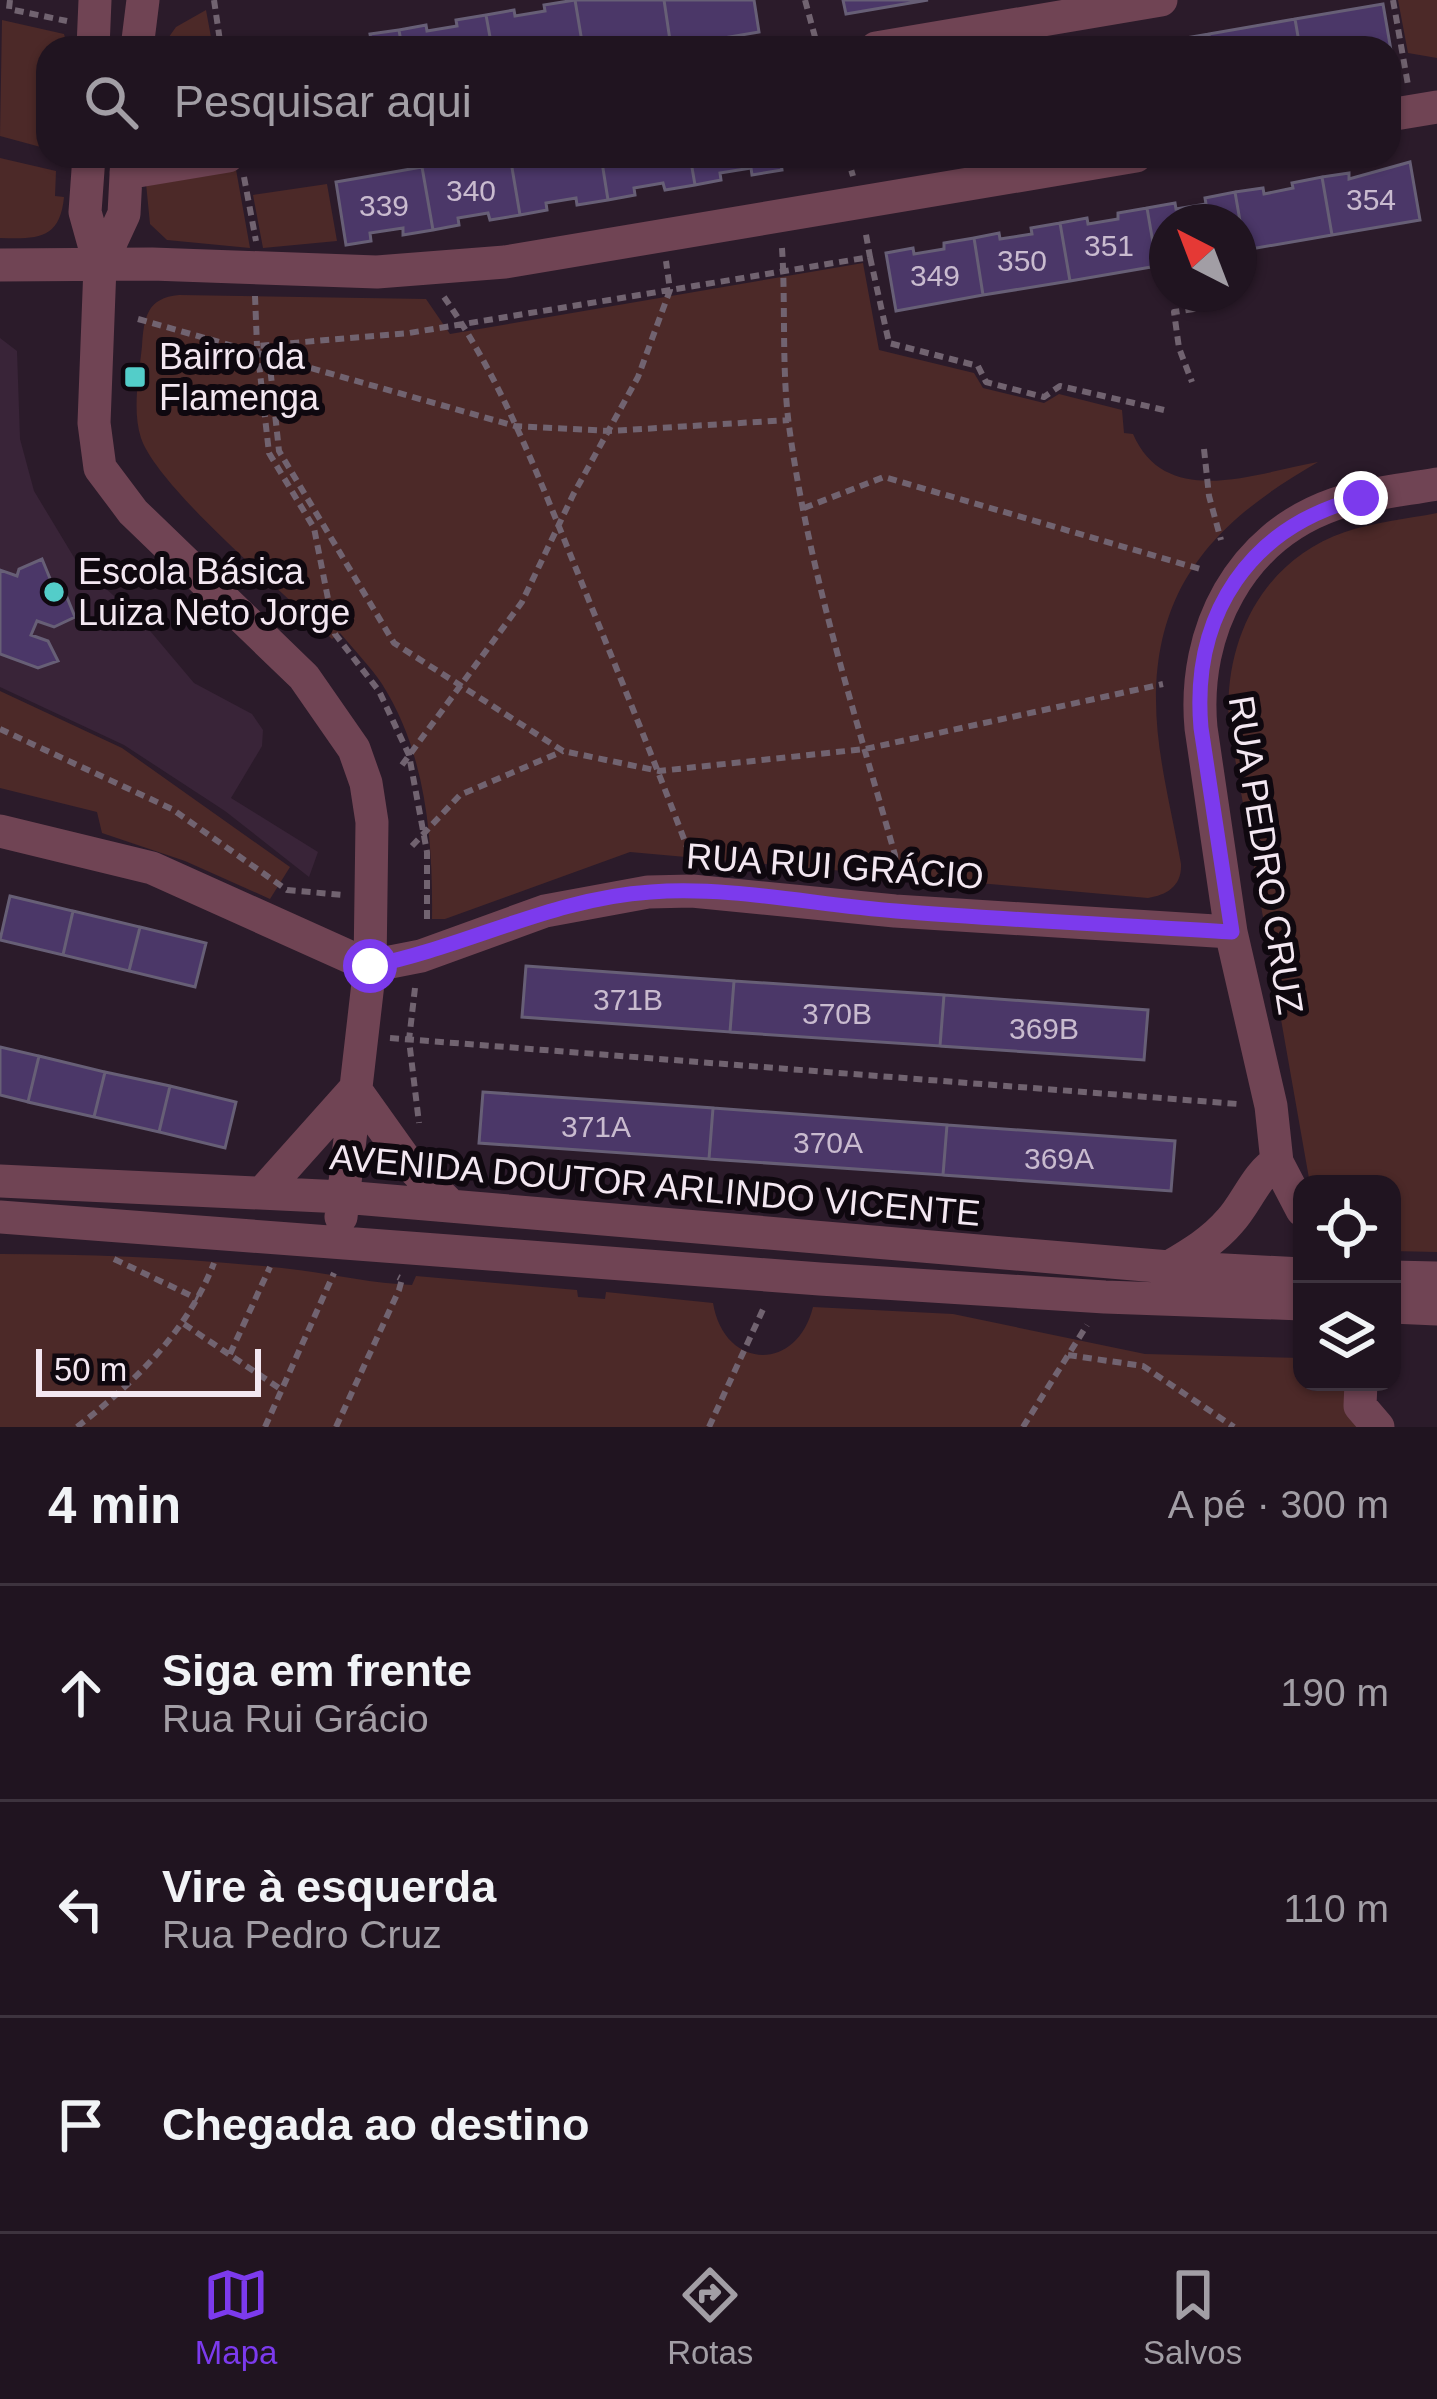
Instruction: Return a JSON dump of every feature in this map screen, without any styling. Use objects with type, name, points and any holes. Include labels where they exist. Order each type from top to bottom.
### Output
[{"type":"street","points":[[94,36],[95,0]]},
{"type":"street","points":[[138,36],[143,0]]},
{"type":"street","points":[[946,36],[1161,0]]},
{"type":"street","points":[[88,168],[85,212],[100,266],[94,391],[100,468],[133,512],[304,677],[354,748],[366,783],[372,821],[370,966],[336,1258]]},
{"type":"street","points":[[100,266],[124,214],[126,168]]},
{"type":"street","points":[[0,265],[424,270],[505,262],[1062,168]]},
{"type":"street","name":"RUA PEDRO CRUZ","points":[[1293,1193],[1277,1162],[1271,1106],[1232,932],[1198,701],[1204,651],[1216,614],[1251,561],[1290,527],[1335,504],[1437,484]]},
{"type":"street","points":[[0,831],[152,868],[370,966]]},
{"type":"street","name":"RUA RUI GRÁCIO","points":[[370,966],[421,956],[545,911],[627,895],[692,891],[895,911],[1232,932]]},
{"type":"street","points":[[355,1089],[407,1162],[451,1206]]},
{"type":"street","points":[[262,1192],[355,1089]]},
{"type":"street","points":[[1169,1267],[1226,1226],[1266,1168],[1277,1162]]},
{"type":"street","name":"AVENIDA DOUTOR ARLINDO VICENTE","points":[[0,1181],[343,1196],[1293,1274]]},
{"type":"street","name":"AVENIDA DOUTOR ARLINDO VICENTE","points":[[0,1217],[336,1258],[1293,1304]]},
{"type":"street","points":[[1401,1277],[1437,1278]]},
{"type":"street","points":[[1401,1307],[1437,1309]]},
{"type":"street","points":[[1361,1391],[1360,1406],[1378,1427]]},
{"type":"path","points":[[214,0],[219,36]]},
{"type":"path","points":[[806,0],[815,36]]},
{"type":"path","points":[[1393,0],[1399,36]]},
{"type":"path","points":[[1401,44],[1413,111]]},
{"type":"path","points":[[241,168],[256,244],[258,350],[269,454],[314,528],[335,634],[379,691],[409,755],[424,834],[427,919]]},
{"type":"path","points":[[859,201],[889,343],[978,367],[986,382],[1044,397],[1060,386],[1164,410]]},
{"type":"path","points":[[779,214],[789,420],[804,508],[896,855],[895,911]]},
{"type":"path","points":[[402,765],[522,602],[638,377],[670,290],[662,235]]},
{"type":"path","points":[[258,350],[409,333],[870,257]]},
{"type":"path","points":[[424,270],[463,324],[559,525],[687,847],[692,891]]},
{"type":"path","points":[[1174,312],[1179,349],[1192,382]]},
{"type":"path","points":[[138,319],[515,426],[610,431],[789,420]]},
{"type":"path","points":[[268,357],[279,451],[394,643],[563,751],[658,771],[865,749],[1163,684]]},
{"type":"path","points":[[1204,448],[1221,540]]},
{"type":"path","points":[[804,508],[884,477],[1200,569]]},
{"type":"path","points":[[0,728],[172,809],[287,890],[370,897]]},
{"type":"path","points":[[412,847],[472,787],[563,751]]},
{"type":"path","points":[[407,1162],[422,1147],[409,1040],[416,984]]},
{"type":"path","points":[[362,1036],[1271,1106]]},
{"type":"path","points":[[104,1254],[197,1299]]},
{"type":"path","points":[[276,1427],[267,1424],[336,1258]]},
{"type":"path","points":[[76,1427],[112,1400],[184,1324],[214,1263]]},
{"type":"path","points":[[230,1354],[270,1267]]},
{"type":"path","points":[[336,1427],[399,1289]]},
{"type":"path","points":[[1023,1427],[1106,1297]]},
{"type":"path","points":[[710,1427],[761,1313]]},
{"type":"path","points":[[184,1324],[282,1390]]},
{"type":"path","points":[[1068,1355],[1143,1366],[1234,1427]]},
{"type":"shaded area","points":[[1398,0],[1437,0],[1437,58],[1408,53]]},
{"type":"shaded area","points":[[206,10],[211,36],[170,36]]},
{"type":"shaded area","points":[[2,20],[64,34],[36,36],[36,146],[0,136]]},
{"type":"shaded area","points":[[0,158],[56,171],[55,196],[64,197],[58,222],[35,237],[0,238]]},
{"type":"shaded area","points":[[236,168],[250,248],[167,240],[150,224],[146,183]]},
{"type":"shaded area","points":[[327,184],[337,241],[263,248],[253,195]]},
{"type":"shaded area","points":[[863,263],[879,350],[974,373],[983,388],[1044,403],[1059,394],[1122,410],[1124,433],[1133,434],[1148,457],[1167,472],[1189,479],[1240,478],[1318,462],[1224,530],[1182,587],[1168,620],[1156,700],[1181,864],[1176,884],[1148,898],[630,852],[445,919],[432,919],[424,797],[409,739],[382,684],[340,633],[332,639],[197,512],[152,459],[141,438],[137,393],[149,311],[160,300],[179,295],[426,299],[450,334]]},
{"type":"shaded area","name":"Escola Básica Luiza Neto Jorge","points":[[0,338],[17,351],[20,439],[34,491],[78,564],[140,619],[194,683],[252,714],[263,730],[262,746],[231,798],[318,852],[309,877],[225,811],[124,745],[0,687]]},
{"type":"shaded area","points":[[1437,513],[1437,1252],[1401,1251],[1401,1175],[1308,1175],[1229,724],[1233,662],[1241,634],[1271,583],[1316,545],[1379,523]]},
{"type":"shaded area","points":[[0,691],[122,748],[290,867],[270,899],[185,861],[102,833],[97,812],[0,788]]},
{"type":"shaded area","points":[[0,1254],[204,1261],[394,1284],[412,1285],[416,1276],[577,1290],[578,1297],[605,1299],[606,1292],[713,1303],[731,1341],[761,1355],[792,1344],[805,1329],[813,1307],[953,1314],[1145,1354],[1293,1358],[1293,1391],[1349,1391],[1362,1427],[0,1427]]},
{"type":"building","points":[[575,0],[664,0],[669,36],[581,36]]},
{"type":"building","points":[[575,0],[581,36],[490,36],[486,15],[545,11],[544,5]]},
{"type":"building","points":[[664,0],[754,0],[759,32],[669,36]]},
{"type":"building","points":[[843,0],[928,0],[846,14]]},
{"type":"building","points":[[1383,4],[1389,36],[1298,36],[1295,19]]},
{"type":"building","points":[[486,15],[490,36],[400,36],[399,30],[426,25],[427,31],[457,26],[456,20]]},
{"type":"building","points":[[1295,19],[1298,36],[1209,36]]},
{"type":"building","points":[[399,30],[400,36],[370,36]]},
{"type":"building","points":[[1410,162],[1420,220],[1332,235],[1322,177],[1349,173],[1349,179]]},
{"type":"building","points":[[422,168],[512,168],[520,215],[458,218],[459,225],[433,230]]},
{"type":"building","points":[[422,168],[433,230],[370,233],[371,241],[346,245],[336,182]]},
{"type":"building","points":[[512,168],[603,168],[608,200],[546,203],[547,210],[520,215]]},
{"type":"building","points":[[603,168],[692,168],[695,185],[634,188],[635,195],[608,200]]},
{"type":"building","points":[[692,168],[751,168],[720,173],[721,180],[695,185]]},
{"type":"building","points":[[751,168],[782,168],[782,170],[752,175]]},
{"type":"building","points":[[1322,177],[1332,235],[1257,248],[1257,204],[1237,204],[1235,192],[1263,188],[1264,194],[1293,188],[1292,183]]},
{"type":"building","points":[[1235,192],[1237,204],[1206,204],[1205,198]]},
{"type":"building","points":[[1147,208],[1149,267],[1070,281],[1060,223],[1118,219],[1118,213]]},
{"type":"building","points":[[1060,223],[1070,281],[983,295],[974,238],[1032,234],[1031,228]]},
{"type":"building","points":[[974,238],[983,295],[896,311],[886,253],[944,249],[944,243]]},
{"type":"building","points":[[42,559],[51,581],[48,588],[66,595],[75,617],[54,627],[37,621],[31,635],[48,641],[58,661],[38,668],[0,654],[0,570],[17,576],[19,569]]},
{"type":"building","points":[[10,896],[73,911],[63,955],[0,940]]},
{"type":"building","points":[[73,911],[140,927],[129,971],[63,955]]},
{"type":"building","points":[[140,927],[206,943],[195,987],[129,971]]},
{"type":"building","points":[[526,966],[734,981],[730,1032],[522,1017]]},
{"type":"building","points":[[734,981],[944,995],[940,1046],[730,1032]]},
{"type":"building","points":[[944,995],[1148,1010],[1144,1060],[940,1046]]},
{"type":"building","points":[[0,1047],[39,1056],[28,1102],[0,1095]]},
{"type":"building","points":[[39,1056],[105,1072],[94,1117],[28,1102]]},
{"type":"building","points":[[105,1072],[170,1086],[159,1132],[94,1117]]},
{"type":"building","points":[[170,1086],[236,1102],[225,1148],[159,1132]]},
{"type":"building","points":[[483,1092],[713,1108],[709,1159],[479,1143]]},
{"type":"building","points":[[713,1108],[947,1125],[943,1175],[709,1159]]},
{"type":"building","points":[[947,1125],[1175,1141],[1171,1191],[943,1175]]},
{"type":"place","name":"Bairro da Flamenga","points":[[135,377]]},
{"type":"place","name":"Escola Básica Luiza Neto Jorge","points":[[54,592]]},
{"type":"route","points":[[370,966],[421,956],[545,911],[648,892],[692,891],[895,911],[1232,932],[1198,701],[1211,626],[1235,581],[1269,543],[1312,514],[1361,498]]}]
